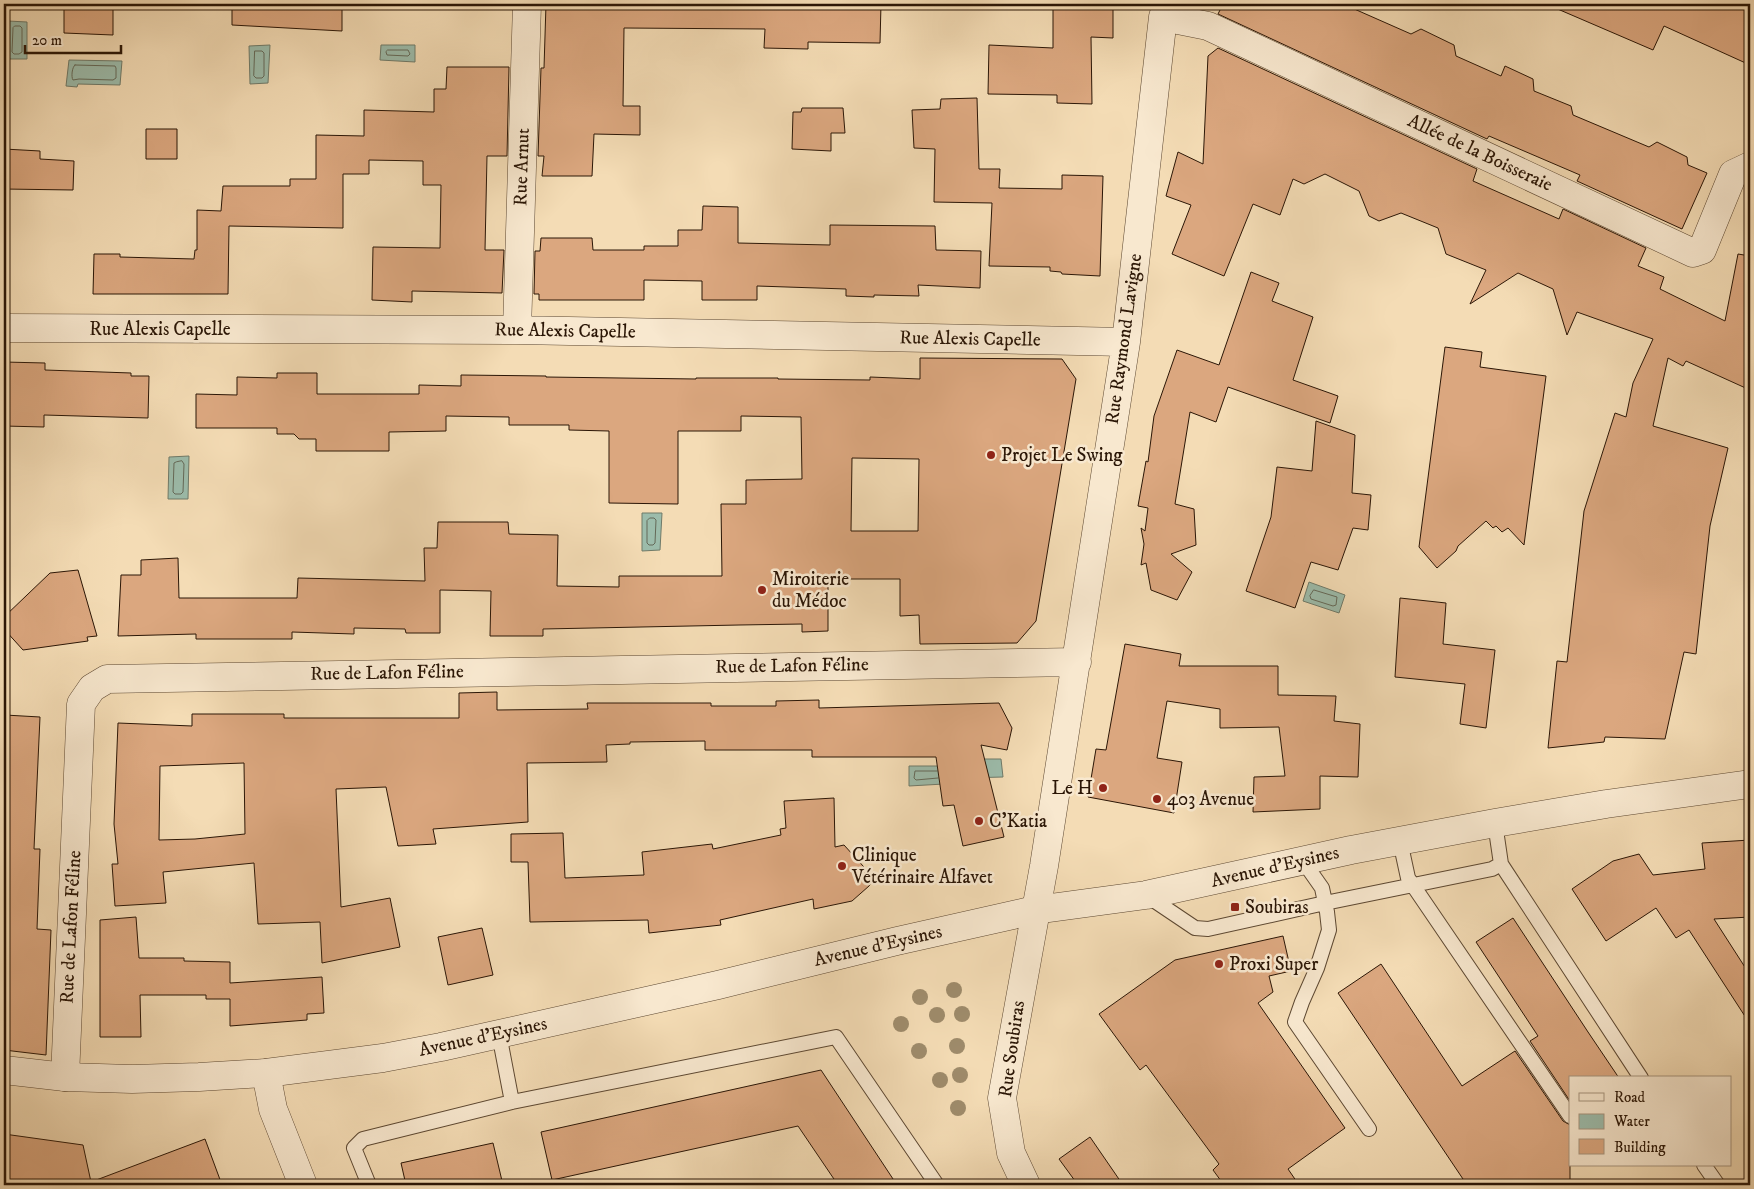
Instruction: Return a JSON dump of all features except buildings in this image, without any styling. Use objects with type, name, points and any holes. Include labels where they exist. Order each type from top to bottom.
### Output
[{"type":"street","name":"Rue Arnut","points":[[517,330],[527,4]]},
{"type":"street","name":"Allée de la Boisseraie","points":[[1165,11],[1208,26],[1692,253],[1702,250],[1733,174],[1750,166]]},
{"type":"street","name":"Rue Raymond Lavigne","points":[[1035,910],[1044,866],[1077,662],[1126,342],[1165,11]]},
{"type":"street","name":"Rue Alexis Capelle","points":[[4,328],[517,330],[1126,342]]},
{"type":"street","name":"Rue de Lafon Féline","points":[[65,1077],[81,704],[92,688],[107,679],[1077,662]]},
{"type":"street","name":"Avenue d'Eysines","points":[[4,1070],[65,1077],[132,1079],[199,1077],[266,1073],[382,1058],[441,1047],[718,985],[897,941],[1035,910],[1146,895],[1351,850],[1495,823],[1606,804],[1750,784]]},
{"type":"street","name":"Rue Soubiras","points":[[1026,1185],[1011,1153],[1002,1098],[1035,910]]},
{"type":"street","points":[[266,1073],[273,1109],[303,1185]]},
{"type":"lane","points":[[1495,823],[1501,864],[1640,1076]]},
{"type":"lane","points":[[1400,842],[1408,878],[1569,1115]]},
{"type":"lane","points":[[1303,861],[1322,888],[1329,930],[1317,968],[1295,1022],[1369,1129]]},
{"type":"lane","points":[[1146,895],[1195,928],[1208,929],[1492,869],[1501,864]]},
{"type":"lane","points":[[499,1034],[512,1102]]},
{"type":"lane","points":[[369,1185],[354,1148],[364,1139],[512,1102],[836,1037],[937,1185]]},
{"type":"lane","points":[[1705,1166],[1718,1185]]},
{"type":"water","points":[[8,21],[27,22],[27,59],[7,59]]},
{"type":"water","points":[[270,45],[268,83],[250,84],[249,46]]},
{"type":"water","points":[[381,45],[415,45],[415,62],[380,60]]},
{"type":"water","points":[[69,60],[122,61],[120,85],[78,84],[77,87],[66,86]]},
{"type":"water","points":[[189,456],[188,499],[168,499],[169,457]]},
{"type":"water","points":[[642,513],[662,513],[660,550],[642,551]]},
{"type":"water","points":[[1309,582],[1345,595],[1339,613],[1303,601]]},
{"type":"water","points":[[964,759],[1001,759],[1003,777],[965,778]]},
{"type":"water","points":[[909,766],[942,766],[944,784],[909,786]]},
{"type":"place","name":"Projet Le Swing","points":[[991,455]]},
{"type":"place","name":"Miroiterie du Médoc","points":[[762,590]]},
{"type":"place","name":"Le H","points":[[1103,788]]},
{"type":"place","name":"403 Avenue","points":[[1157,799]]},
{"type":"place","name":"C'Katia","points":[[979,821]]},
{"type":"place","name":"Clinique Vétérinaire Alfavet","points":[[842,866]]},
{"type":"place","name":"Soubiras","points":[[1235,907]]},
{"type":"place","name":"Proxi Super","points":[[1219,964]]}]
